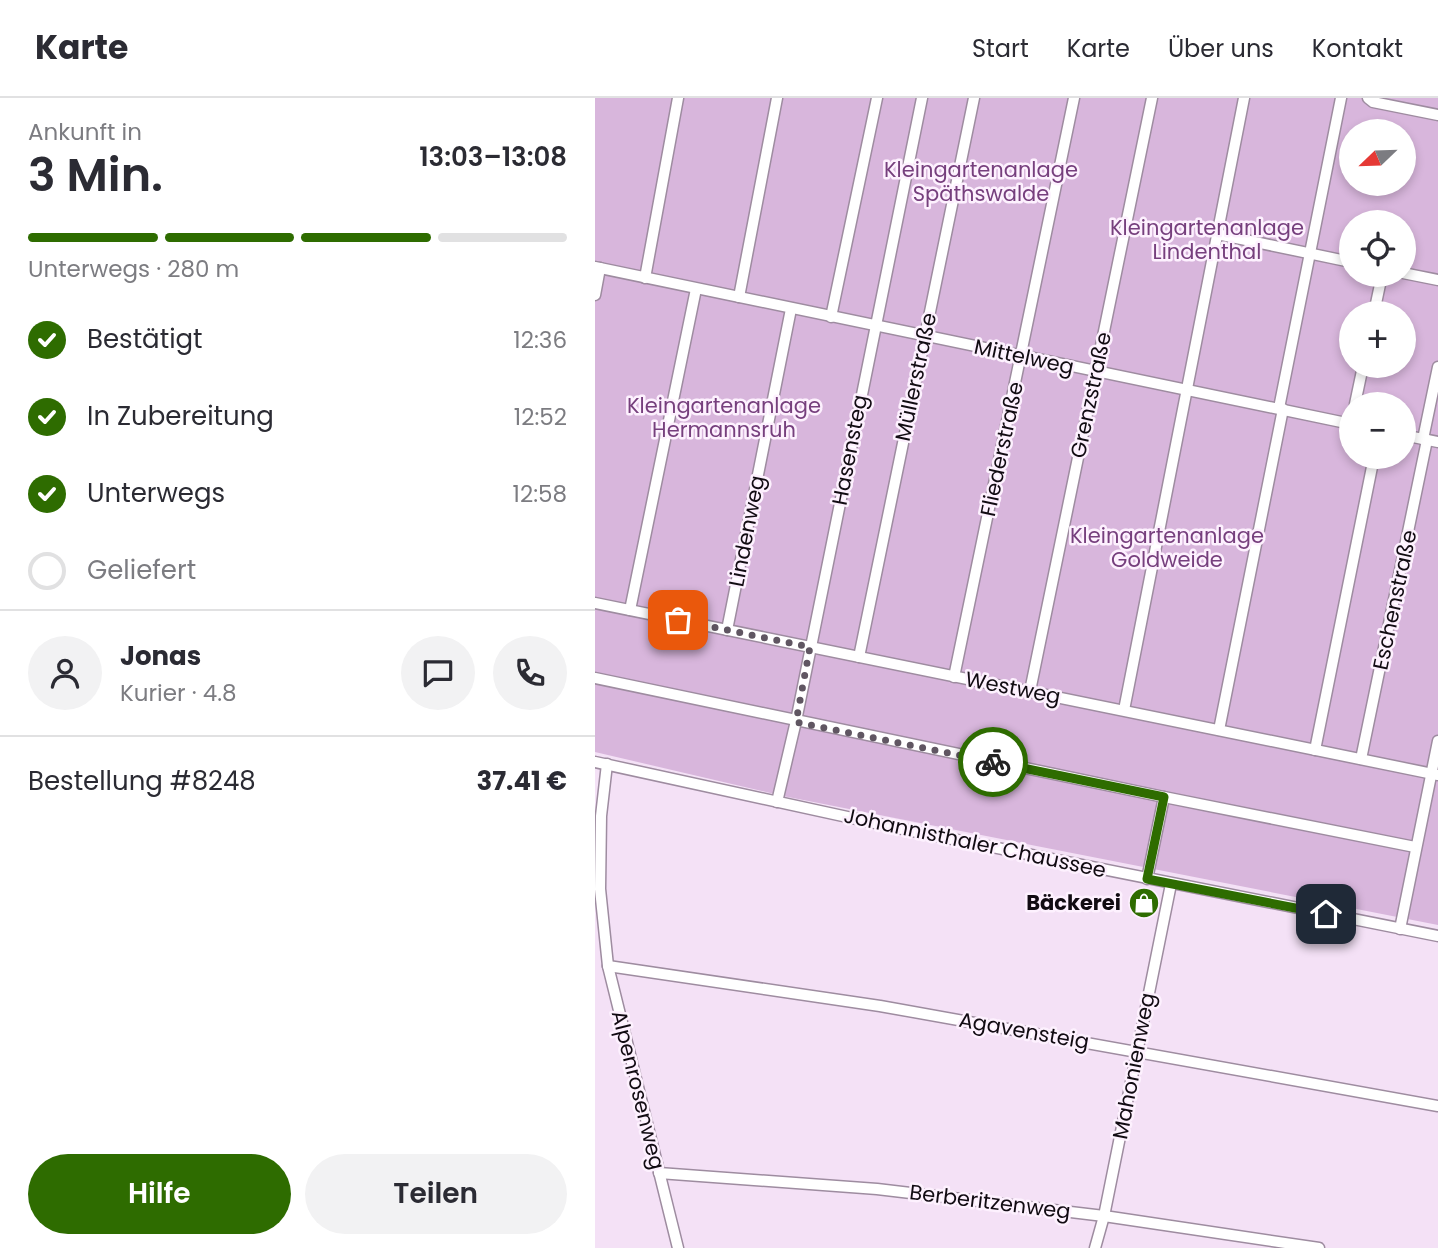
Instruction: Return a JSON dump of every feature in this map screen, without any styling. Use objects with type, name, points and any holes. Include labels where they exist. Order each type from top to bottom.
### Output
[{"type":"street","points":[[645,278],[678,98]]},
{"type":"street","points":[[739,297],[777,98]]},
{"type":"street","points":[[831,317],[877,98]]},
{"type":"street","name":"Hasensteg","points":[[777,802],[796,722],[922,98]]},
{"type":"street","name":"Müllerstraße","points":[[859,657],[974,98]]},
{"type":"street","name":"Fliederstraße","points":[[954,677],[1074,98]]},
{"type":"street","name":"Grenzstraße","points":[[1030,691],[1152,98]]},
{"type":"street","points":[[1123,710],[1244,98]]},
{"type":"street","points":[[1219,730],[1341,98]]},
{"type":"street","points":[[1368,98],[1373,102],[1438,115]]},
{"type":"street","points":[[1217,234],[1339,260]]},
{"type":"street","points":[[595,295],[598,267]]},
{"type":"street","name":"Mittelweg","points":[[598,267],[1339,421]]},
{"type":"street","points":[[1416,276],[1438,280]]},
{"type":"street","points":[[629,610],[696,289]]},
{"type":"street","name":"Lindenweg","points":[[727,630],[791,309]]},
{"type":"street","name":"Eschenstraße","points":[[1361,760],[1429,440],[1438,367]]},
{"type":"street","points":[[1315,750],[1372,469]]},
{"type":"street","name":"Westweg","points":[[595,603],[1435,774]]},
{"type":"street","points":[[595,678],[796,722],[1415,847]]},
{"type":"street","points":[[1400,929],[1415,847],[1435,774],[1438,741]]},
{"type":"street","name":"Johannisthaler Chaussee","points":[[595,761],[1171,884],[1438,936]]},
{"type":"street","name":"Alpenrosenweg","points":[[607,764],[601,816],[600,889],[608,966],[678,1248]]},
{"type":"street","points":[[1147,879],[1164,797]]},
{"type":"street","name":"Mahonienweg","points":[[1095,1248],[1104,1216],[1171,884]]},
{"type":"street","name":"Agavensteig","points":[[608,966],[867,1004],[1137,1050],[1438,1106]]},
{"type":"street","name":"Berberitzenweg","points":[[659,1173],[877,1189],[1104,1216],[1319,1248]]},
{"type":"green space","points":[[595,98],[1438,98],[1438,925],[783,796],[595,752]]},
{"type":"way so far","points":[[678,620],[810,647],[796,722],[993,762]]},
{"type":"place","name":"Bäckerei","points":[[1144,903]]},
{"type":"route","points":[[993,762],[1164,797],[1147,879],[1326,914]]},
{"type":"park label","name":"Kleingartenanlage Späthswalde","points":[[981,182]]},
{"type":"park label","name":"Kleingartenanlage Lindenthal","points":[[1207,240]]},
{"type":"park label","name":"Kleingartenanlage Hermannsruh","points":[[724,418]]},
{"type":"park label","name":"Kleingartenanlage Goldweide","points":[[1167,548]]}]
